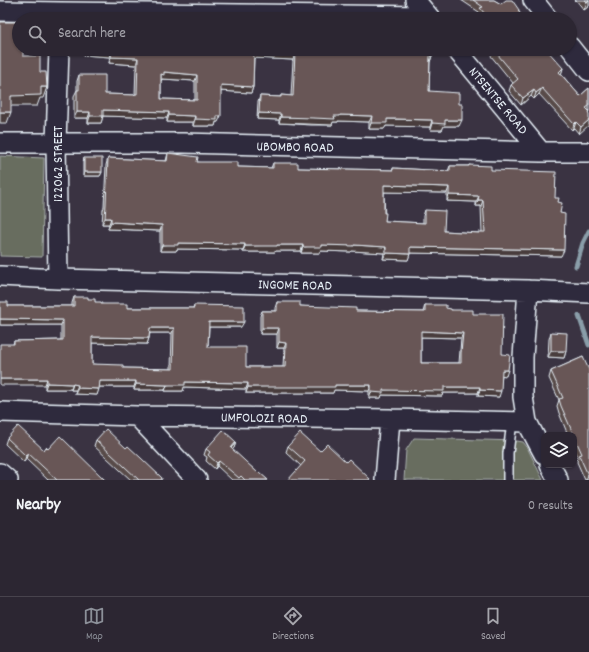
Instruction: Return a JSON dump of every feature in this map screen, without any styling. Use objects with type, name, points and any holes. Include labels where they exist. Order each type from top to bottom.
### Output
[{"type":"street","points":[[415,0],[426,12]]},
{"type":"street","points":[[533,0],[542,12]]},
{"type":"street","points":[[0,11],[12,12]]},
{"type":"street","name":"122062 STREET","points":[[58,279],[56,143],[59,56]]},
{"type":"street","name":"NTSENTSE ROAD","points":[[462,56],[541,152]]},
{"type":"street","points":[[577,56],[589,71]]},
{"type":"street","name":"UBOMBO ROAD","points":[[0,143],[190,143],[589,152]]},
{"type":"street","name":"INGOME ROAD","points":[[0,276],[58,279],[528,290],[589,293]]},
{"type":"street","points":[[528,290],[523,357],[523,397],[520,422],[541,450]]},
{"type":"street","name":"UMFOLOZI ROAD","points":[[0,412],[138,416],[520,422]]},
{"type":"street","points":[[138,416],[197,480]]},
{"type":"street","points":[[385,480],[390,419]]},
{"type":"street","points":[[552,468],[558,480]]},
{"type":"street","points":[[0,473],[8,480]]},
{"type":"lane","points":[[508,480],[508,453],[520,422]]},
{"type":"green space","points":[[0,156],[44,158],[42,257],[0,256]]},
{"type":"green space","points":[[414,438],[523,442],[527,447],[543,480],[404,480],[406,450]]},
{"type":"building","points":[[473,0],[494,0],[501,4],[506,0],[512,0],[519,12],[483,12],[480,8],[483,7]]},
{"type":"building","points":[[0,22],[12,22],[12,56],[40,56],[40,72],[46,72],[47,87],[41,87],[41,95],[11,96],[11,112],[0,112]]},
{"type":"building","points":[[254,56],[253,87],[221,85],[221,116],[217,116],[217,120],[195,119],[195,116],[169,115],[169,112],[103,110],[103,116],[90,116],[90,112],[77,112],[79,75],[105,75],[105,94],[137,94],[138,58],[111,57]],"holes":[[[164,72],[197,75],[197,100],[161,99],[161,74],[164,75]]]},
{"type":"building","points":[[295,56],[430,56],[429,91],[459,93],[459,104],[462,104],[462,120],[445,120],[445,124],[432,123],[432,120],[387,119],[387,123],[371,123],[372,116],[340,115],[334,116],[335,119],[281,117],[281,114],[259,113],[260,96],[293,96]]},
{"type":"building","points":[[499,56],[552,56],[563,68],[559,72],[580,96],[589,88],[589,106],[586,108],[589,111],[589,120],[581,127],[576,122],[574,124],[542,88],[536,93],[534,90],[523,98],[511,85],[518,79]]},
{"type":"building","points":[[168,153],[198,157],[197,162],[238,162],[238,167],[273,168],[273,163],[298,163],[298,168],[393,170],[393,168],[450,171],[450,166],[469,165],[491,166],[491,170],[556,172],[555,198],[559,198],[558,202],[562,203],[560,213],[565,214],[564,250],[410,247],[410,254],[386,253],[386,247],[354,245],[322,245],[322,247],[303,247],[303,245],[245,246],[245,244],[178,243],[178,245],[162,245],[162,225],[111,222],[111,218],[105,218],[108,158],[167,161]],"holes":[[[384,185],[449,187],[449,195],[479,196],[478,200],[483,200],[485,232],[444,231],[445,211],[425,210],[425,223],[385,221],[386,213],[384,213]]]},
{"type":"building","points":[[84,158],[102,158],[102,172],[84,172]]},
{"type":"building","points":[[74,297],[88,297],[88,299],[95,299],[95,302],[101,302],[101,304],[127,304],[127,308],[194,308],[194,305],[244,306],[244,322],[209,322],[208,347],[246,347],[246,367],[285,367],[286,343],[279,342],[279,328],[262,328],[262,311],[277,311],[277,302],[300,302],[300,306],[356,308],[356,311],[425,312],[425,305],[446,305],[446,308],[451,310],[473,310],[473,314],[503,314],[502,354],[510,355],[508,370],[502,370],[501,391],[480,390],[480,387],[444,387],[444,391],[383,390],[383,393],[371,392],[371,385],[335,385],[335,387],[248,387],[248,383],[185,382],[185,385],[167,385],[136,384],[136,381],[100,381],[99,389],[78,388],[78,385],[73,384],[47,383],[47,379],[0,379],[0,344],[14,344],[14,341],[63,340],[63,320],[0,319],[0,302],[8,302],[8,306],[74,306]],"holes":[[[150,328],[174,328],[173,369],[123,368],[123,365],[92,364],[92,337],[149,338]],[[421,331],[463,333],[461,363],[421,363]]]},
{"type":"building","points":[[551,332],[567,333],[566,351],[551,351]]},
{"type":"building","points":[[583,357],[589,370],[589,475],[579,455],[582,454],[577,443],[577,432],[572,432],[561,406],[559,399],[563,398],[551,371]]},
{"type":"building","points":[[18,426],[44,450],[46,447],[48,449],[60,436],[105,480],[57,480],[28,453],[26,456],[7,438]]},
{"type":"building","points":[[106,429],[126,448],[128,446],[141,458],[162,478],[161,480],[139,480],[96,440]]},
{"type":"building","points":[[223,430],[236,442],[231,448],[258,473],[259,472],[268,480],[245,480],[241,476],[239,478],[219,461],[217,463],[208,455],[210,452],[206,449]]},
{"type":"building","points":[[300,433],[320,451],[327,444],[346,462],[349,459],[370,479],[288,480],[305,461],[288,446]]},
{"type":"waterway","points":[[576,266],[583,243],[589,231]]},
{"type":"waterway","points":[[579,316],[589,345]]}]
